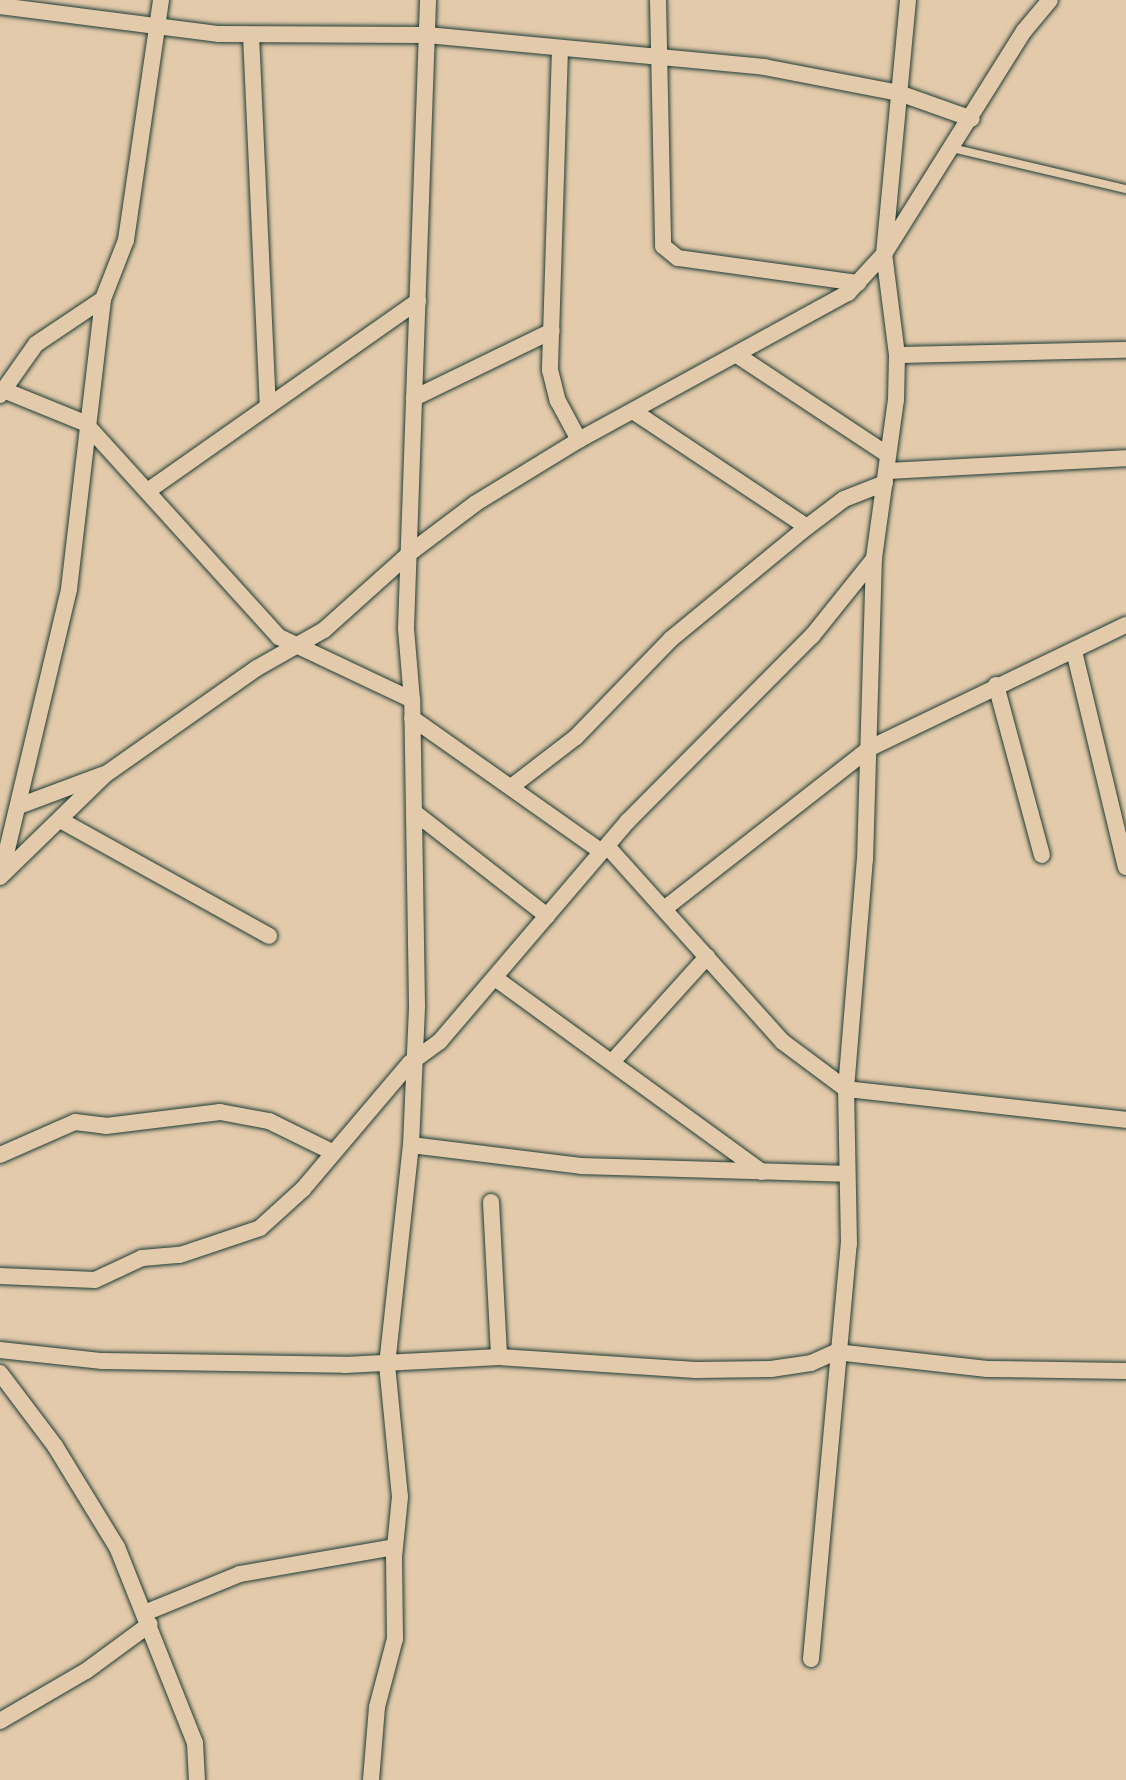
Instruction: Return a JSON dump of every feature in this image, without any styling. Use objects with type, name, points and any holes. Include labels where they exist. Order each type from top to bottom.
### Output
[{"type":"street","points":[[0,876],[19,806],[78,540],[85,423],[103,299],[126,240],[161,0]]},
{"type":"street","points":[[371,1780],[377,1707],[395,1639],[395,1547],[400,1497],[387,1365],[411,1144],[410,1063],[417,981],[412,700],[406,628],[411,552],[428,0]]},
{"type":"street","points":[[658,0],[663,56],[667,252],[858,283]]},
{"type":"street","points":[[811,1659],[836,1352],[849,1244],[844,1174],[846,1089],[870,748],[874,558],[887,470],[897,355],[884,254],[908,0]]},
{"type":"street","points":[[0,876],[106,774],[354,607],[411,552],[476,503],[579,440],[839,300],[884,254],[972,119],[1024,31],[1050,0]]},
{"type":"street","points":[[0,6],[157,22],[251,35],[427,35],[783,69],[899,93],[972,119]]},
{"type":"street","points":[[251,35],[268,406]]},
{"type":"street","points":[[560,49],[552,331],[553,387],[579,440]]},
{"type":"street","points":[[103,299],[36,345],[3,393],[85,423],[149,490],[279,637],[412,700]]},
{"type":"street","points":[[149,490],[418,301]]},
{"type":"street","points":[[414,398],[552,331]]},
{"type":"street","points":[[897,355],[1126,350]]},
{"type":"street","points":[[737,355],[887,470]]},
{"type":"street","points":[[633,411],[807,527]]},
{"type":"street","points":[[511,787],[576,737],[671,639],[807,527],[887,470],[1126,458]]},
{"type":"street","points":[[0,1276],[95,1280],[142,1258],[180,1255],[246,1237],[296,1197],[410,1063],[440,1041],[604,849],[812,636],[874,558]]},
{"type":"street","points":[[664,909],[870,748],[996,685],[1074,651],[1126,625]]},
{"type":"street","points":[[1074,651],[1126,867]]},
{"type":"street","points":[[996,685],[1042,855]]},
{"type":"street","points":[[412,718],[604,849],[664,909],[783,1042],[846,1089],[1126,1120]]},
{"type":"street","points":[[19,806],[106,774]]},
{"type":"street","points":[[414,812],[547,916]]},
{"type":"street","points":[[60,820],[269,936]]},
{"type":"street","points":[[612,1062],[707,957]]},
{"type":"street","points":[[495,978],[762,1172]]},
{"type":"street","points":[[0,1155],[75,1122],[106,1126],[220,1112],[269,1121],[332,1152]]},
{"type":"street","points":[[411,1144],[581,1166],[844,1174]]},
{"type":"street","points":[[491,1202],[499,1357]]},
{"type":"street","points":[[0,1350],[102,1361],[387,1365],[499,1357],[652,1369],[771,1369],[811,1363],[836,1352],[987,1369],[1126,1371]]},
{"type":"street","points":[[0,1373],[55,1446],[105,1527],[148,1618],[195,1743],[197,1780]]},
{"type":"street","points":[[0,1721],[86,1671],[148,1618],[240,1574],[395,1547]]},
{"type":"lane","points":[[952,148],[1126,189]]}]
